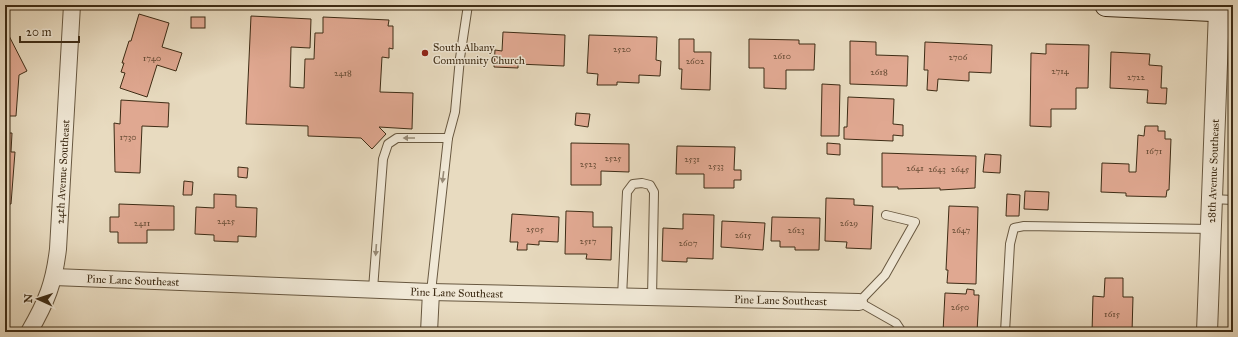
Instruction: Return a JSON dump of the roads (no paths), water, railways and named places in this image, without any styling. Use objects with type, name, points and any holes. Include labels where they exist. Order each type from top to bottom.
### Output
[{"type":"main road","points":[[1106,5],[1226,11]]},
{"type":"street","name":"24th Avenue Southeast","points":[[29,332],[43,308],[54,277],[59,241],[72,5]]},
{"type":"street","name":"28th Avenue Southeast","points":[[1207,332],[1212,199],[1226,11]]},
{"type":"street","name":"Pine Lane Southeast","points":[[54,277],[431,292],[859,302]]},
{"type":"street","points":[[429,332],[431,292]]},
{"type":"lane","points":[[431,292],[448,138],[455,112],[460,58],[468,5]]},
{"type":"lane","points":[[373,289],[383,159],[388,144],[397,138],[448,138]]},
{"type":"lane","points":[[622,297],[627,192],[633,184],[642,183],[650,185],[654,192],[652,298]]},
{"type":"lane","points":[[1212,199],[1233,200]]},
{"type":"lane","points":[[886,215],[915,222],[885,275],[859,302],[896,323],[902,332]]},
{"type":"lane","points":[[1005,332],[1010,244],[1014,228],[1024,226],[1211,229]]},
{"type":"place","name":"South Albany Community Church","points":[[425,53]]}]
